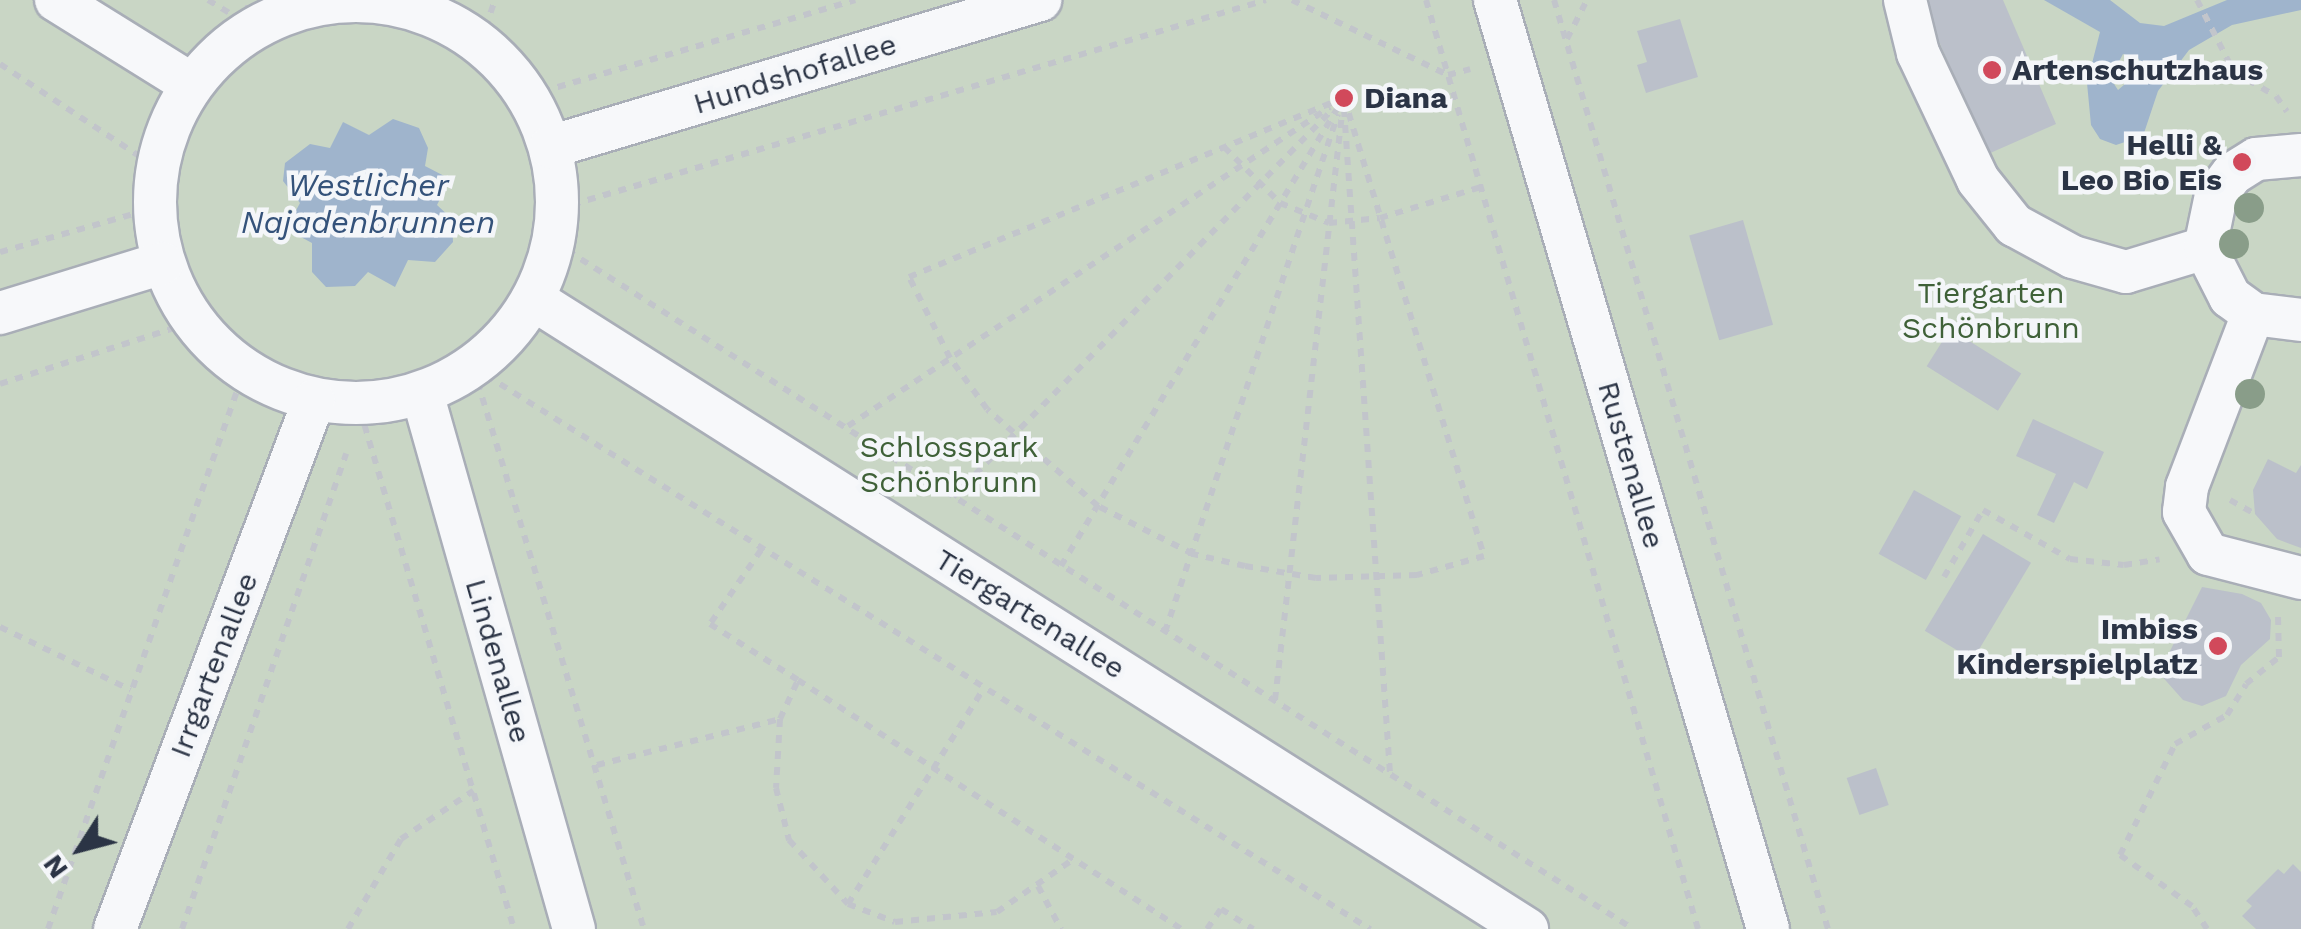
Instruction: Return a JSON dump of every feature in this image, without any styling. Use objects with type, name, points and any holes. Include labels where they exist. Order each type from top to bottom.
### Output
[{"type":"street","points":[[56,0],[191,84]]},
{"type":"street","points":[[373,0],[436,8],[480,43],[527,96],[550,147],[556,226],[533,299],[507,336],[473,367],[354,423],[314,400],[244,370],[193,322],[163,263],[156,188],[169,124],[191,84],[250,14],[304,3],[373,0]]},
{"type":"street","name":"Hundshofallee","points":[[550,147],[1040,0]]},
{"type":"street","name":"Rustenallee","points":[[1495,0],[1768,929]]},
{"type":"street","points":[[1905,0],[1918,53],[1978,180],[2014,225],[2073,258],[2126,272],[2205,248]]},
{"type":"street","points":[[2297,139],[2232,174],[2216,195],[2205,248],[2222,285],[2253,314],[2301,320]]},
{"type":"street","points":[[0,313],[163,263]]},
{"type":"street","name":"Tiergartenallee","points":[[533,299],[1527,929]]},
{"type":"street","points":[[2253,314],[2187,487],[2184,512],[2208,554],[2289,575]]},
{"type":"street","name":"Lindenallee","points":[[422,393],[574,929]]},
{"type":"street","name":"Irrgartenallee","points":[[115,929],[314,400]]},
{"type":"path","points":[[208,0],[250,14]]},
{"type":"path","points":[[480,43],[495,0]]},
{"type":"path","points":[[527,96],[855,0]]},
{"type":"path","points":[[556,226],[1266,0]]},
{"type":"path","points":[[1292,0],[1448,75],[1566,40],[1587,0]]},
{"type":"path","points":[[1426,0],[1698,929]]},
{"type":"path","points":[[1554,0],[1828,929]]},
{"type":"path","points":[[2198,0],[2224,58],[2249,84],[2276,96],[2297,139]]},
{"type":"path","points":[[0,64],[156,188],[0,252]]},
{"type":"path","points":[[848,426],[1344,98]]},
{"type":"path","points":[[1344,98],[1484,556],[1378,578],[1291,574],[1193,554],[1098,506],[1013,437],[950,358],[909,277],[1344,98]]},
{"type":"path","points":[[953,498],[1344,98]]},
{"type":"path","points":[[1061,566],[1344,98]]},
{"type":"path","points":[[1165,632],[1344,98]]},
{"type":"path","points":[[1344,98],[1390,774]]},
{"type":"path","points":[[1274,700],[1344,98]]},
{"type":"path","points":[[1224,148],[1238,168],[1280,203],[1330,223],[1380,218],[1482,187]]},
{"type":"path","points":[[556,226],[953,498],[1633,929]]},
{"type":"path","points":[[0,384],[193,322]]},
{"type":"path","points":[[473,367],[1370,929]]},
{"type":"path","points":[[473,367],[644,929]]},
{"type":"path","points":[[48,929],[244,370]]},
{"type":"path","points":[[354,423],[474,792],[514,929]]},
{"type":"path","points":[[182,929],[336,499],[354,423]]},
{"type":"path","points":[[1944,577],[1983,510],[2070,558],[2124,565],[2156,562],[2192,532]]},
{"type":"path","points":[[761,550],[710,624],[1182,929]]},
{"type":"path","points":[[2206,929],[2192,906],[2120,855],[2175,744],[2227,715],[2246,684],[2279,657],[2289,575]]},
{"type":"path","points":[[0,626],[132,690]]},
{"type":"path","points":[[798,680],[780,718],[776,788],[789,840],[848,904],[896,922],[946,922],[996,912],[1074,858]]},
{"type":"path","points":[[848,904],[984,688]]},
{"type":"path","points":[[597,765],[780,718]]},
{"type":"path","points":[[348,929],[401,839],[474,792]]},
{"type":"path","points":[[1038,886],[1061,929]]},
{"type":"path","points":[[1207,929],[1220,909],[1253,929]]},
{"type":"green space","name":"Schlosspark Schönbrunn","points":[[0,0],[2301,0],[2301,929],[0,929]]},
{"type":"water","points":[[2044,0],[2110,0],[2140,23],[2164,26],[2227,0],[2301,0],[2301,10],[2232,25],[2189,50],[2158,91],[2143,136],[2116,145],[2100,139],[2091,125],[2087,83],[2100,32]],"holes":[[[2123,54],[2139,59],[2139,72],[2118,90],[2110,78]]]},
{"type":"water","name":"Westlicher Najadenbrunnen","points":[[393,119],[419,128],[428,148],[425,166],[450,179],[437,205],[452,219],[453,242],[435,262],[408,260],[395,287],[368,272],[355,286],[326,287],[312,272],[312,243],[286,229],[300,203],[283,181],[285,163],[310,144],[330,148],[343,122],[369,135]]},
{"type":"building","name":"Artenschutzhaus","points":[[1921,0],[2003,0],[2056,124],[1988,154]]},
{"type":"building","points":[[1680,19],[1698,77],[1646,93],[1637,65],[1647,62],[1637,31]]},
{"type":"building","points":[[1743,220],[1773,325],[1719,340],[1689,235]]},
{"type":"building","points":[[1950,329],[2021,374],[1998,411],[1927,366]]},
{"type":"building","points":[[2033,419],[2104,452],[2087,489],[2074,482],[2054,523],[2037,515],[2056,474],[2016,456]]},
{"type":"building","points":[[2268,459],[2296,473],[2301,465],[2301,548],[2277,539],[2255,514],[2253,490]]},
{"type":"building","points":[[1914,490],[1961,516],[1926,580],[1879,554]]},
{"type":"building","points":[[1983,534],[2031,563],[1973,660],[1925,631]]},
{"type":"building","name":"Imbiss Kinderspielplatz","points":[[2202,587],[2242,594],[2261,603],[2271,620],[2270,639],[2241,665],[2226,696],[2202,706],[2183,700],[2159,673]]},
{"type":"building","points":[[1876,768],[1889,805],[1859,815],[1847,778]]},
{"type":"building","points":[[2293,864],[2301,872],[2301,929],[2256,929],[2242,916],[2252,906],[2246,901],[2278,869],[2284,874]]},
{"type":"place","name":"Artenschutzhaus","points":[[1992,70]]},
{"type":"place","name":"Diana","points":[[1344,98]]},
{"type":"place","name":"Helli & Leo Bio Eis","points":[[2242,162]]},
{"type":"place","name":"Imbiss Kinderspielplatz","points":[[2218,646]]},
{"type":"park label","name":"Tiergarten Schönbrunn","points":[[1991,310]]}]
